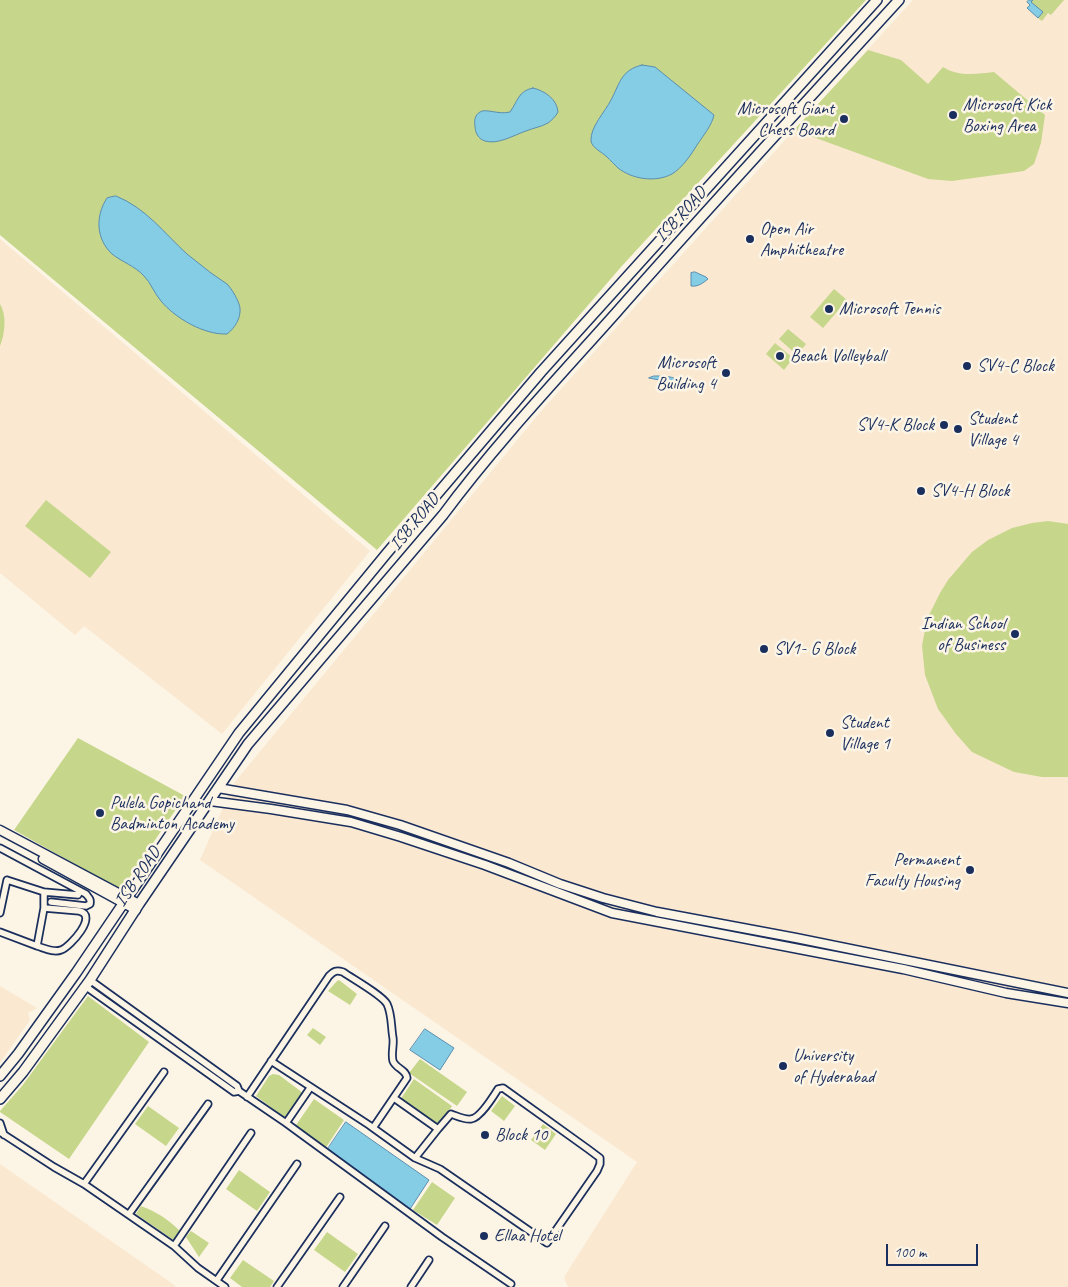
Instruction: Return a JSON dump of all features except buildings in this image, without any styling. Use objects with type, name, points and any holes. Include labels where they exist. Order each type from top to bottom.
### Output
[{"type":"main road","name":"ISB ROAD","points":[[0,1076],[43,1020],[239,733],[386,553],[541,372],[877,0]]},
{"type":"main road","name":"ISB ROAD","points":[[0,1099],[23,1072],[88,983],[248,744],[444,515],[465,486],[544,393],[700,218],[899,0]]},
{"type":"street","points":[[218,788],[347,810],[491,856],[560,884],[603,898],[657,912],[1068,993]]},
{"type":"street","points":[[210,801],[271,808],[351,822],[485,865],[612,913],[903,969],[1006,993],[1068,1003]]},
{"type":"street","points":[[0,830],[19,843],[138,907]]},
{"type":"street","points":[[0,836],[19,843]]},
{"type":"street","points":[[0,848],[80,891],[90,898],[91,901],[89,905],[50,902]]},
{"type":"street","points":[[0,878],[44,892],[78,895],[80,891]]},
{"type":"street","points":[[0,913],[7,880]]},
{"type":"street","points":[[37,946],[44,908],[44,892]]},
{"type":"street","points":[[0,932],[51,950],[59,951],[63,949],[80,933],[86,918],[83,912],[44,908]]},
{"type":"street","points":[[247,1097],[329,976],[333,972],[343,972],[386,1002],[390,1014],[394,1044],[394,1064],[406,1072],[407,1075],[407,1078],[373,1128]]},
{"type":"street","points":[[88,983],[237,1086],[239,1092],[286,1123],[442,1237],[511,1284]]},
{"type":"street","points":[[270,1061],[373,1128],[415,1158],[440,1170],[548,1243],[600,1164],[600,1158],[503,1088],[498,1089],[476,1117],[470,1119],[451,1114],[415,1158]]},
{"type":"street","points":[[84,1184],[164,1072]]},
{"type":"street","points":[[286,1123],[310,1088]]},
{"type":"street","points":[[394,1098],[438,1129]]},
{"type":"street","points":[[129,1214],[208,1104]]},
{"type":"street","points":[[0,1123],[2,1134],[129,1214],[174,1246],[198,1268],[225,1287]]},
{"type":"street","points":[[174,1246],[251,1133]]},
{"type":"street","points":[[216,1280],[297,1164]]},
{"type":"street","points":[[277,1287],[340,1197]]},
{"type":"street","points":[[343,1287],[385,1226]]},
{"type":"street","points":[[411,1287],[429,1260]]},
{"type":"shaded area","points":[[913,0],[1068,0],[1068,1287],[568,1287],[564,1277],[637,1162],[200,860],[234,783],[542,410]]},
{"type":"shaded area","points":[[0,239],[370,551],[222,734],[84,626],[75,635],[0,573]]},
{"type":"shaded area","points":[[0,986],[37,1008],[28,1013],[30,1020],[0,1063]]},
{"type":"shaded area","points":[[0,1164],[173,1284],[176,1287],[0,1287]]},
{"type":"green space","points":[[0,0],[866,0],[621,267],[377,550],[0,235]]},
{"type":"green space","points":[[1033,0],[1064,0],[1051,15],[1048,13],[1042,21],[1038,18],[1042,12],[1031,2]]},
{"type":"green space","points":[[868,50],[901,60],[928,84],[943,67],[961,74],[994,72],[1045,115],[1041,143],[1034,164],[1024,171],[952,181],[928,179],[794,130]]},
{"type":"green space","name":"Microsoft Tennis","points":[[834,289],[847,300],[823,328],[810,317]]},
{"type":"green space","points":[[0,304],[4,314],[4,325],[0,346]]},
{"type":"green space","points":[[788,329],[806,344],[797,355],[779,339]]},
{"type":"green space","name":"Beach Volleyball","points":[[775,343],[793,358],[784,370],[766,354]]},
{"type":"green space","points":[[46,500],[111,552],[90,578],[25,526]]},
{"type":"green space","points":[[1048,521],[1068,524],[1068,777],[1042,777],[1014,772],[972,752],[938,709],[925,675],[922,646],[927,619],[940,593],[948,580],[972,552],[988,540],[1012,528]]},
{"type":"green space","name":"Pulela Gopichand Badminton Academy","points":[[78,738],[185,796],[121,890],[14,830]]},
{"type":"green space","points":[[339,980],[357,994],[350,1005],[328,991]]},
{"type":"green space","points":[[88,996],[149,1042],[69,1159],[0,1111],[22,1086]]},
{"type":"green space","points":[[313,1028],[326,1037],[320,1045],[307,1035]]},
{"type":"green space","points":[[420,1059],[467,1092],[457,1106],[409,1073]]},
{"type":"green space","points":[[273,1074],[279,1075],[303,1093],[285,1118],[256,1096],[269,1076]]},
{"type":"green space","points":[[414,1079],[452,1106],[438,1129],[400,1100]]},
{"type":"green space","points":[[502,1096],[515,1106],[504,1121],[491,1111]]},
{"type":"green space","points":[[314,1099],[344,1120],[325,1149],[294,1128]]},
{"type":"green space","points":[[148,1106],[179,1128],[166,1146],[135,1124]]},
{"type":"green space","points":[[543,1124],[556,1134],[545,1150],[531,1140]]},
{"type":"green space","points":[[239,1170],[270,1192],[257,1211],[226,1189]]},
{"type":"green space","points":[[432,1182],[455,1198],[437,1225],[413,1210]]},
{"type":"green space","points":[[141,1206],[162,1216],[180,1231],[175,1241],[136,1214]]},
{"type":"green space","points":[[191,1231],[209,1243],[199,1257],[186,1237]]},
{"type":"green space","points":[[327,1232],[358,1254],[345,1272],[314,1250]]},
{"type":"green space","points":[[243,1260],[274,1281],[270,1287],[242,1287],[230,1278]]},
{"type":"water","points":[[1033,0],[1031,2],[1043,12],[1038,18],[1027,8],[1030,5],[1027,2]]},
{"type":"water","points":[[642,65],[655,67],[714,115],[707,130],[683,165],[672,174],[651,179],[637,177],[624,172],[595,148],[591,141],[595,125],[622,78],[630,70]]},
{"type":"water","points":[[533,88],[546,93],[553,99],[558,112],[551,121],[543,126],[501,141],[490,142],[479,137],[475,122],[478,113],[482,111],[510,112],[521,94]]},
{"type":"water","points":[[116,196],[146,214],[187,254],[229,286],[240,308],[240,315],[233,329],[227,334],[218,334],[209,332],[182,319],[161,301],[149,282],[140,273],[112,254],[100,234],[99,220],[100,212],[107,198]]},
{"type":"water","points":[[695,272],[708,279],[698,285],[691,286],[691,273]]},
{"type":"water","points":[[667,376],[675,379],[681,384],[682,389],[676,388],[671,380],[664,381],[649,378]]},
{"type":"water","points":[[425,1029],[454,1048],[440,1070],[410,1050]]},
{"type":"water","points":[[346,1122],[429,1180],[410,1209],[327,1150]]},
{"type":"place","name":"Microsoft Kick Boxing Area","points":[[953,115]]},
{"type":"place","name":"Microsoft Giant Chess Board","points":[[844,119]]},
{"type":"place","name":"Open Air Amphitheatre","points":[[750,239]]},
{"type":"place","name":"Microsoft Tennis","points":[[829,309]]},
{"type":"place","name":"Beach Volleyball","points":[[780,356]]},
{"type":"place","name":"SV4-C Block","points":[[967,366]]},
{"type":"place","name":"Microsoft Building 4","points":[[726,373]]},
{"type":"place","name":"SV4-K Block","points":[[944,425]]},
{"type":"place","name":"Student Village 4","points":[[958,429]]},
{"type":"place","name":"SV4-H Block","points":[[921,491]]},
{"type":"place","name":"Indian School of Business","points":[[1015,634]]},
{"type":"place","name":"SV1- G Block","points":[[764,649]]},
{"type":"place","name":"Student Village 1","points":[[830,733]]},
{"type":"place","name":"Pulela Gopichand Badminton Academy","points":[[100,813]]},
{"type":"place","name":"Permanent Faculty Housing","points":[[970,870]]},
{"type":"place","name":"University of Hyderabad","points":[[783,1066]]},
{"type":"place","name":"Block 10","points":[[485,1135]]},
{"type":"place","name":"Ellaa Hotel","points":[[484,1236]]}]
